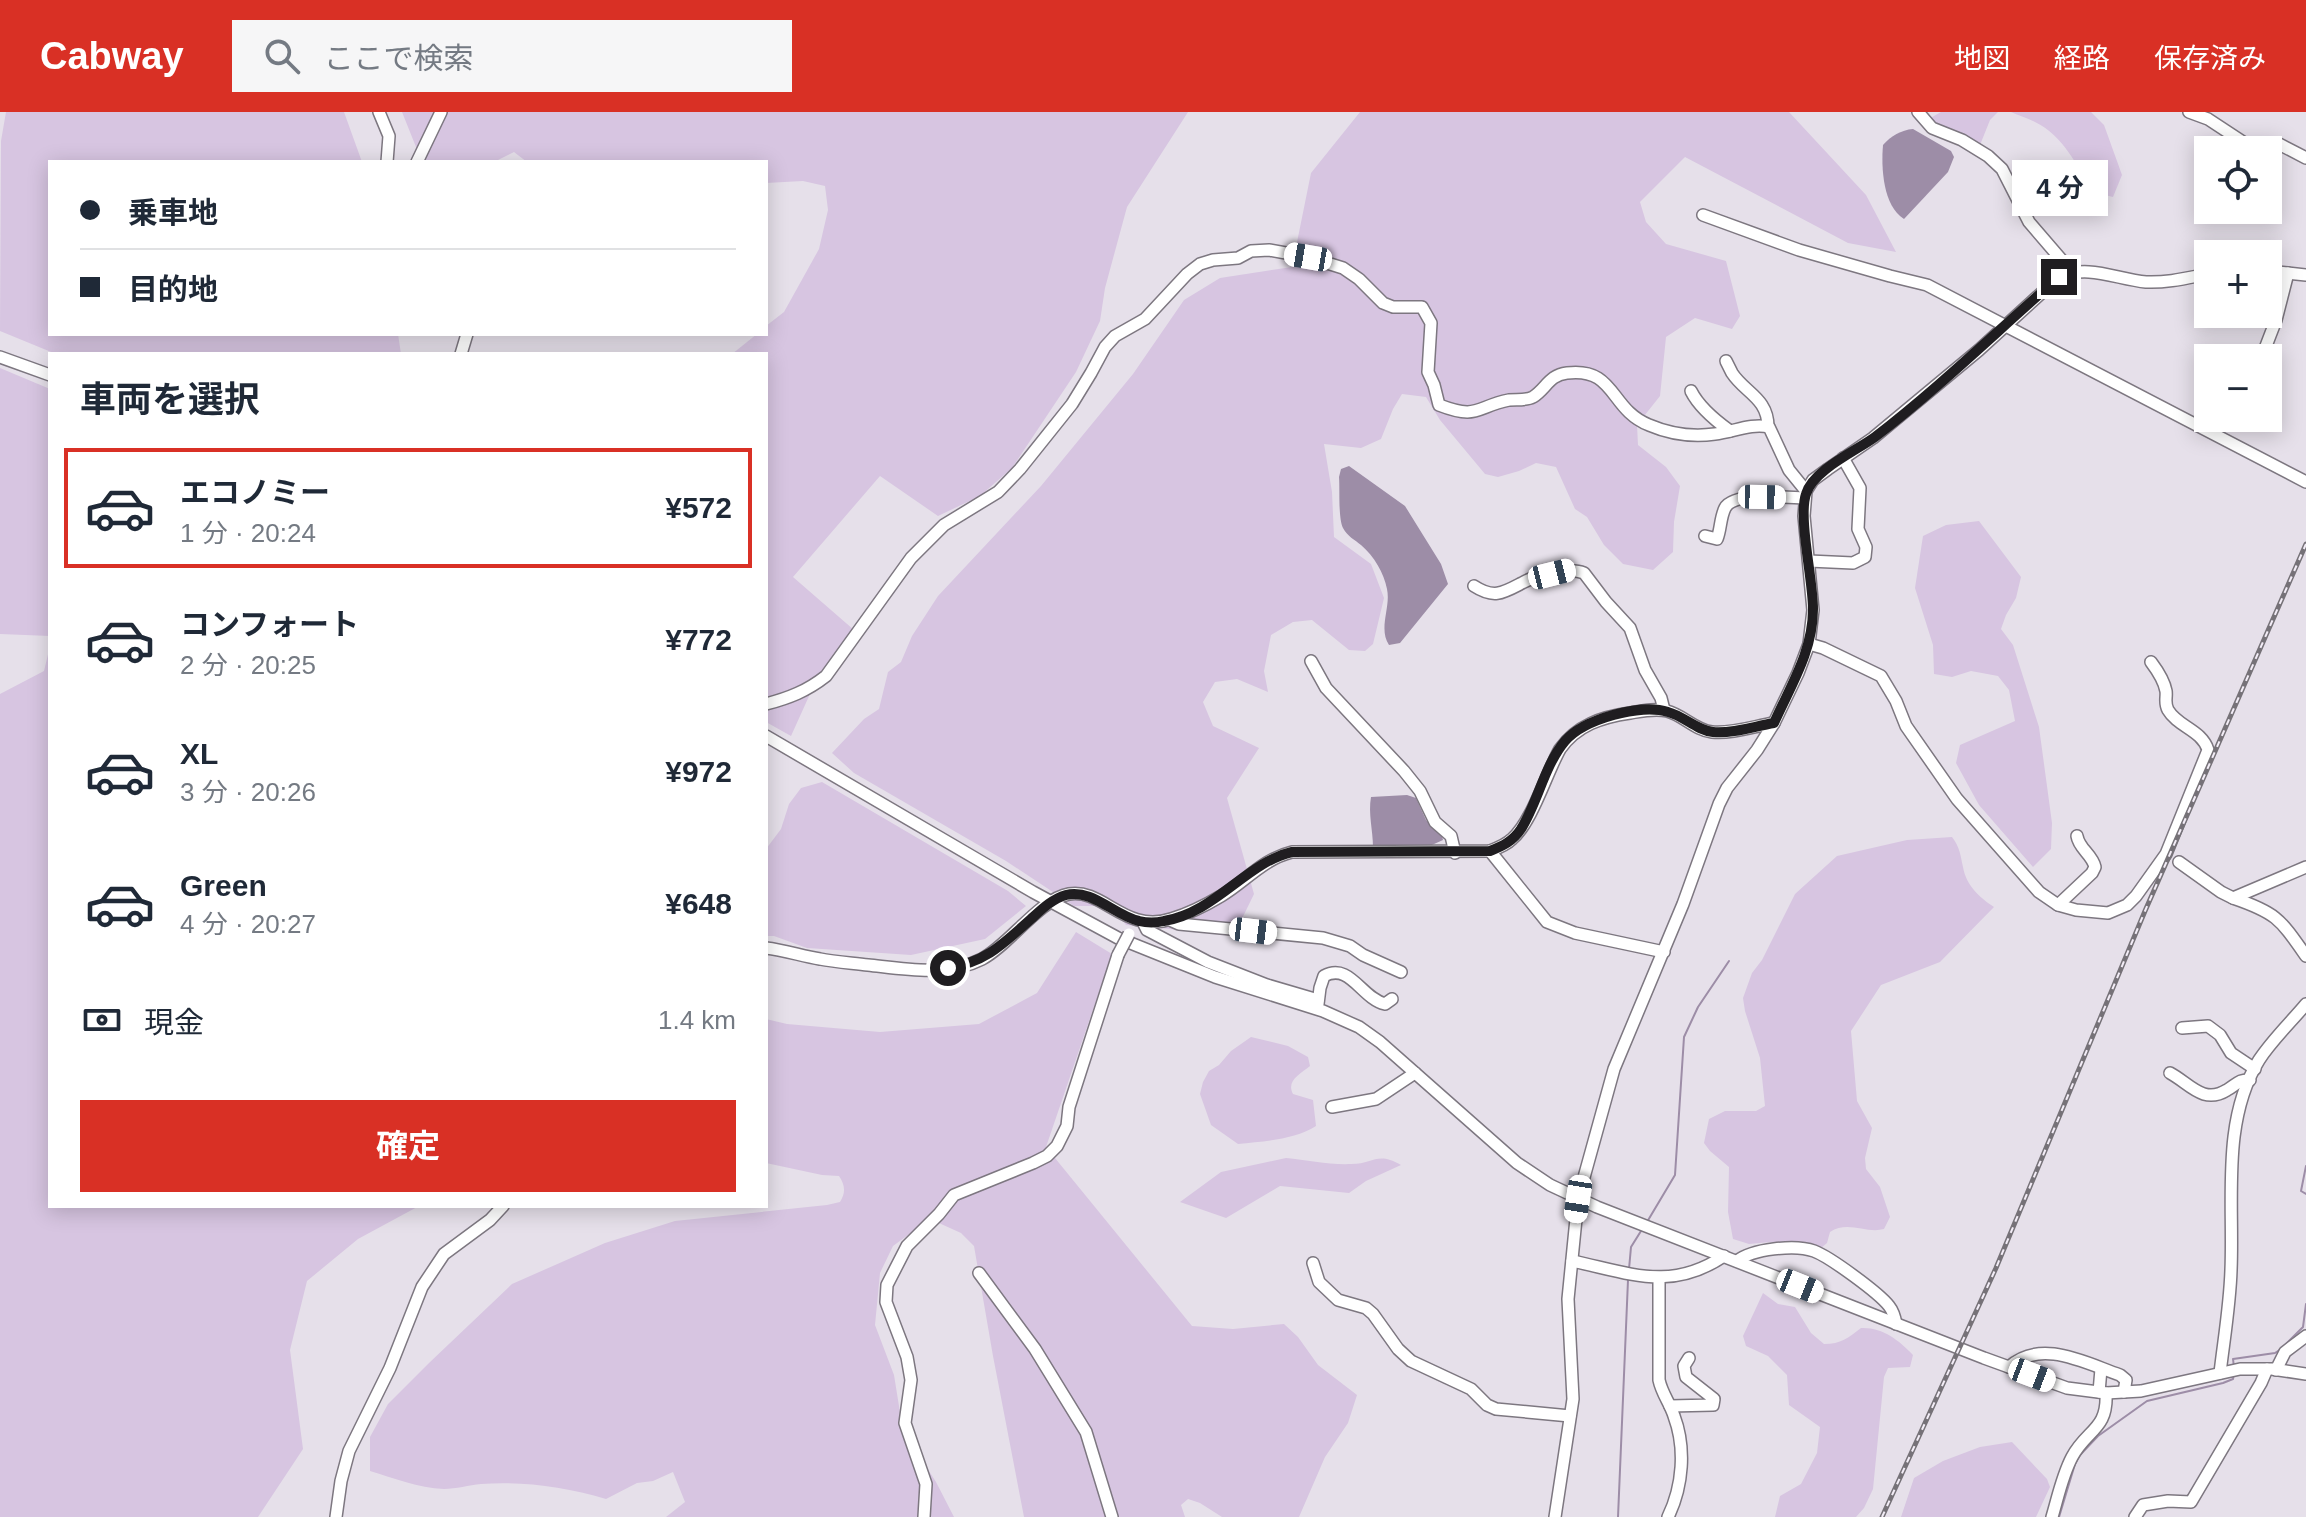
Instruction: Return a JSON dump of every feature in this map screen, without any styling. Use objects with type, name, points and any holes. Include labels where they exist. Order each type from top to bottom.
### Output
[{"type":"street","points":[[379,112],[389,136],[387,160]]},
{"type":"street","points":[[418,160],[441,112]]},
{"type":"street","points":[[1918,112],[1932,128],[1962,140],[2002,169],[2029,222],[2072,272]]},
{"type":"street","points":[[2189,112],[2208,119],[2246,144],[2277,143],[2306,158]]},
{"type":"street","points":[[1703,215],[1799,250],[1927,285],[2306,482]]},
{"type":"street","points":[[768,704],[810,689],[826,676],[911,558],[944,525],[998,492],[1020,469],[1072,404],[1105,347],[1115,336],[1145,319],[1200,264],[1238,258],[1251,251],[1308,257],[1343,268],[1383,303],[1393,307],[1422,307],[1431,323],[1428,372],[1439,405],[1461,413],[1474,412],[1508,400],[1531,399],[1554,377],[1566,373],[1589,373],[1600,377],[1630,414],[1650,426],[1696,435],[1768,427],[1774,433],[1789,470],[1805,494]]},
{"type":"street","points":[[1555,1517],[1573,1399],[1568,1299],[1578,1199],[1614,1069],[1664,952],[1719,804],[1774,723],[1809,644],[1813,610],[1804,516],[1805,494],[1813,480],[1896,420],[2059,277],[2087,271],[2147,282],[2194,277]]},
{"type":"street","points":[[2282,272],[2306,275]]},
{"type":"street","points":[[2267,344],[2288,273]]},
{"type":"street","points":[[0,357],[48,374]]},
{"type":"street","points":[[1726,361],[1734,376],[1756,397],[1767,415],[1768,427]]},
{"type":"street","points":[[1691,391],[1730,431]]},
{"type":"street","points":[[1809,561],[1853,563],[1865,557],[1866,547],[1858,529],[1860,488],[1843,458]]},
{"type":"street","points":[[1705,536],[1717,539],[1726,506],[1733,500],[1805,494]]},
{"type":"street","points":[[1474,586],[1488,593],[1505,593],[1524,581],[1568,570],[1584,573],[1630,628],[1664,710]]},
{"type":"street","points":[[1809,644],[1881,676],[1902,712],[1906,726],[1957,799],[2039,892],[2058,905],[2108,913],[2127,905],[2166,854],[2208,750],[2207,745],[2167,708],[2165,686],[2151,662]]},
{"type":"street","points":[[1311,661],[1326,688],[1420,791],[1435,822],[1451,836],[1455,853]]},
{"type":"street","points":[[1139,921],[1170,920],[1185,915],[1221,896],[1265,863],[1284,854],[1313,850],[1455,853],[1490,851],[1503,846],[1521,829],[1560,749],[1580,728],[1604,717],[1649,709],[1664,710],[1709,732],[1774,723]]},
{"type":"street","points":[[768,737],[1118,938],[1215,977],[1318,1005]]},
{"type":"street","points":[[2058,905],[2095,867],[2077,836]]},
{"type":"street","points":[[1490,851],[1547,922],[1575,933],[1664,952]]},
{"type":"street","points":[[2179,862],[2221,892],[2276,916],[2306,956]]},
{"type":"street","points":[[2233,898],[2306,867]]},
{"type":"street","points":[[768,948],[833,961],[912,969],[965,966],[984,958],[1051,902],[1078,894],[1139,921],[1147,930],[1194,956],[1318,1005],[1359,1027],[1517,1163],[1550,1185],[1578,1199],[1896,1324],[2067,1388],[2102,1392],[2154,1389],[2240,1369],[2272,1369],[2306,1374]]},
{"type":"street","points":[[1170,920],[1179,924],[1323,938],[1350,946],[1401,972]]},
{"type":"street","points":[[924,1517],[926,1484],[905,1423],[911,1380],[907,1357],[886,1302],[887,1285],[907,1246],[954,1195],[1033,1163],[1057,1146],[1067,1126],[1069,1107],[1118,955],[1139,921]]},
{"type":"street","points":[[1318,1005],[1324,976],[1333,972],[1348,976],[1378,1002],[1385,1004],[1392,999]]},
{"type":"street","points":[[2220,1373],[2231,1269],[2235,1134],[2242,1097],[2269,1047],[2306,1004]]},
{"type":"street","points":[[2182,1028],[2208,1026],[2220,1035],[2231,1053],[2252,1074]]},
{"type":"street","points":[[1332,1107],[1376,1099],[1415,1073]]},
{"type":"street","points":[[2170,1073],[2191,1090],[2206,1095],[2220,1094],[2252,1074]]},
{"type":"street","points":[[336,1517],[349,1451],[390,1368],[422,1287],[444,1254],[501,1208]]},
{"type":"street","points":[[1737,1261],[1744,1255],[1762,1251],[1814,1251],[1889,1306],[1896,1324]]},
{"type":"street","points":[[1572,1261],[1659,1278],[1694,1272],[1724,1256]]},
{"type":"street","points":[[1313,1263],[1319,1282],[1338,1300],[1366,1308],[1373,1314],[1398,1349],[1411,1361],[1471,1389],[1487,1405],[1496,1409],[1570,1416]]},
{"type":"street","points":[[979,1273],[1035,1349],[1086,1432],[1112,1517]]},
{"type":"street","points":[[1659,1278],[1659,1380],[1680,1438],[1680,1483],[1668,1517]]},
{"type":"street","points":[[2135,1517],[2143,1505],[2168,1501],[2191,1502],[2261,1383],[2285,1352],[2306,1336]]},
{"type":"street","points":[[2009,1367],[2027,1355],[2053,1353],[2124,1377],[2124,1392]]},
{"type":"street","points":[[1670,1406],[1713,1405],[1711,1396],[1686,1377],[1684,1366],[1689,1358]]},
{"type":"street","points":[[2052,1517],[2075,1452],[2103,1420],[2106,1412],[2101,1369]]},
{"type":"shaded area","points":[[6,112],[344,112],[361,160],[48,160],[48,336],[398,336],[401,352],[51,352],[0,331],[1,141]]},
{"type":"shaded area","points":[[402,112],[1188,112],[1127,207],[1105,288],[1100,321],[1076,372],[1012,468],[980,496],[938,516],[880,476],[793,577],[854,630],[819,674],[791,736],[768,723],[768,352],[734,352],[754,336],[768,336],[768,324],[784,312],[819,249],[828,210],[825,186],[803,181],[768,183],[768,160],[524,160],[514,152],[498,160],[421,160]]},
{"type":"shaded area","points":[[1360,112],[1789,112],[1866,195],[1896,252],[1848,243],[1685,157],[1640,202],[1646,222],[1666,244],[1726,261],[1740,316],[1732,329],[1695,318],[1666,337],[1660,396],[1637,425],[1638,445],[1666,467],[1680,486],[1673,552],[1653,570],[1623,564],[1604,545],[1587,517],[1575,509],[1556,467],[1536,463],[1498,477],[1485,474],[1440,420],[1426,397],[1402,394],[1381,439],[1361,448],[1324,444],[1332,492],[1334,537],[1371,564],[1384,598],[1373,644],[1365,651],[1349,650],[1312,620],[1293,622],[1271,635],[1264,671],[1268,692],[1237,679],[1215,682],[1203,702],[1213,726],[1259,748],[1227,798],[1254,894],[1234,935],[1126,925],[1112,906],[1074,906],[1006,861],[854,773],[832,753],[864,719],[879,709],[888,672],[901,662],[912,636],[938,596],[1041,486],[1133,374],[1184,300],[1220,278],[1292,267],[1311,173]]},
{"type":"shaded area","points":[[1941,112],[1998,112],[1990,120],[1980,145],[1927,120]]},
{"type":"shaded area","points":[[2011,112],[2091,112],[2104,125],[2122,175],[2113,197],[2092,192],[2069,152],[2054,135],[2035,122]]},
{"type":"shaded area","points":[[1913,129],[1951,151],[1954,157],[1948,172],[1904,219],[1888,196],[1883,175],[1883,145],[1896,134]]},
{"type":"shaded area","points":[[0,368],[48,388],[48,636],[0,634]]},
{"type":"shaded area","points":[[1349,466],[1405,506],[1441,564],[1448,584],[1400,643],[1389,645],[1386,639],[1388,596],[1381,571],[1370,554],[1347,533],[1341,523],[1339,477],[1341,469]]},
{"type":"shaded area","points":[[1979,521],[2021,577],[2016,598],[2001,629],[2013,645],[2039,727],[2052,823],[2051,849],[2033,867],[1979,805],[1956,763],[1960,745],[2015,721],[2009,690],[1998,676],[1971,671],[1952,677],[1934,674],[1933,645],[1915,588],[1923,536],[1946,525]]},
{"type":"shaded area","points":[[48,654],[48,1208],[415,1208],[358,1239],[307,1281],[290,1350],[303,1449],[258,1517],[0,1517],[0,694],[44,671]]},
{"type":"shaded area","points":[[822,782],[1008,891],[1026,906],[985,939],[911,955],[807,948],[768,936],[768,846],[781,829],[789,804],[801,788]]},
{"type":"shaded area","points":[[1407,795],[1416,798],[1426,820],[1443,840],[1423,849],[1373,847],[1371,797]]},
{"type":"shaded area","points":[[1952,837],[1970,885],[1994,907],[1940,962],[1881,985],[1851,1031],[1857,1101],[1872,1128],[1865,1158],[1866,1169],[1880,1187],[1890,1217],[1884,1229],[1837,1229],[1830,1232],[1827,1243],[1821,1248],[1770,1242],[1749,1244],[1733,1239],[1728,1212],[1729,1167],[1704,1143],[1709,1119],[1725,1111],[1756,1111],[1765,1106],[1760,1058],[1743,998],[1752,973],[1762,960],[1795,894],[1837,856],[1907,840]]},
{"type":"shaded area","points":[[1076,932],[1112,954],[1046,1147],[1192,1326],[1233,1329],[1284,1324],[1298,1337],[1318,1365],[1357,1395],[1348,1423],[1325,1457],[1299,1517],[1222,1517],[1188,1499],[1181,1505],[1185,1517],[1024,1517],[974,1246],[961,1233],[930,1219],[893,1246],[880,1273],[875,1325],[894,1375],[903,1431],[954,1517],[666,1517],[685,1502],[673,1472],[653,1481],[637,1483],[606,1499],[528,1484],[434,1488],[370,1471],[370,1437],[388,1404],[512,1284],[605,1243],[675,1221],[840,1202],[844,1189],[839,1176],[768,1163],[768,1019],[880,1032],[979,1024],[1037,993]]},
{"type":"shaded area","points":[[1251,1037],[1288,1046],[1308,1057],[1310,1066],[1295,1078],[1291,1089],[1293,1094],[1313,1100],[1316,1126],[1289,1137],[1238,1144],[1211,1125],[1200,1094],[1203,1082],[1209,1071]]},
{"type":"shaded area","points":[[1286,1158],[1343,1164],[1386,1159],[1401,1165],[1366,1181],[1349,1193],[1280,1186],[1226,1218],[1180,1202],[1221,1172]]},
{"type":"shaded area","points":[[1763,1293],[1778,1304],[1795,1307],[1811,1333],[1824,1344],[1840,1342],[1861,1328],[1869,1328],[1890,1336],[1913,1355],[1910,1367],[1888,1368],[1884,1377],[1873,1489],[1856,1517],[1775,1517],[1780,1496],[1801,1484],[1817,1453],[1820,1427],[1789,1405],[1787,1375],[1768,1356],[1746,1346],[1743,1336]]},
{"type":"shaded area","points":[[2012,1442],[2047,1479],[2050,1487],[2036,1517],[1901,1517],[1914,1478],[1943,1461],[1980,1447]]},
{"type":"waterway","points":[[1647,1222],[1675,1175],[1684,1037],[1698,1007],[1729,961]]},
{"type":"waterway","points":[[2306,1166],[2301,1191],[2306,1194]]},
{"type":"waterway","points":[[1629,1269],[1631,1247],[1641,1231]]},
{"type":"waterway","points":[[1618,1517],[1628,1280]]},
{"type":"waterway","points":[[2234,1367],[2233,1359],[2275,1353],[2281,1349],[2303,1327],[2306,1304]]},
{"type":"waterway","points":[[2059,1517],[2075,1464],[2098,1436],[2147,1401],[2223,1383],[2233,1379],[2234,1373]]},
{"type":"railway","points":[[1882,1517],[1996,1268],[2145,911],[2306,544]]},
{"type":"route","points":[[948,968],[965,966],[984,958],[1051,902],[1069,894],[1092,898],[1135,920],[1157,922],[1185,915],[1221,896],[1275,857],[1292,852],[1490,851],[1503,846],[1521,829],[1566,739],[1580,728],[1604,717],[1649,709],[1666,710],[1709,732],[1774,723],[1798,673],[1812,631],[1813,610],[1804,516],[1809,486],[1896,420],[2059,277]]}]
